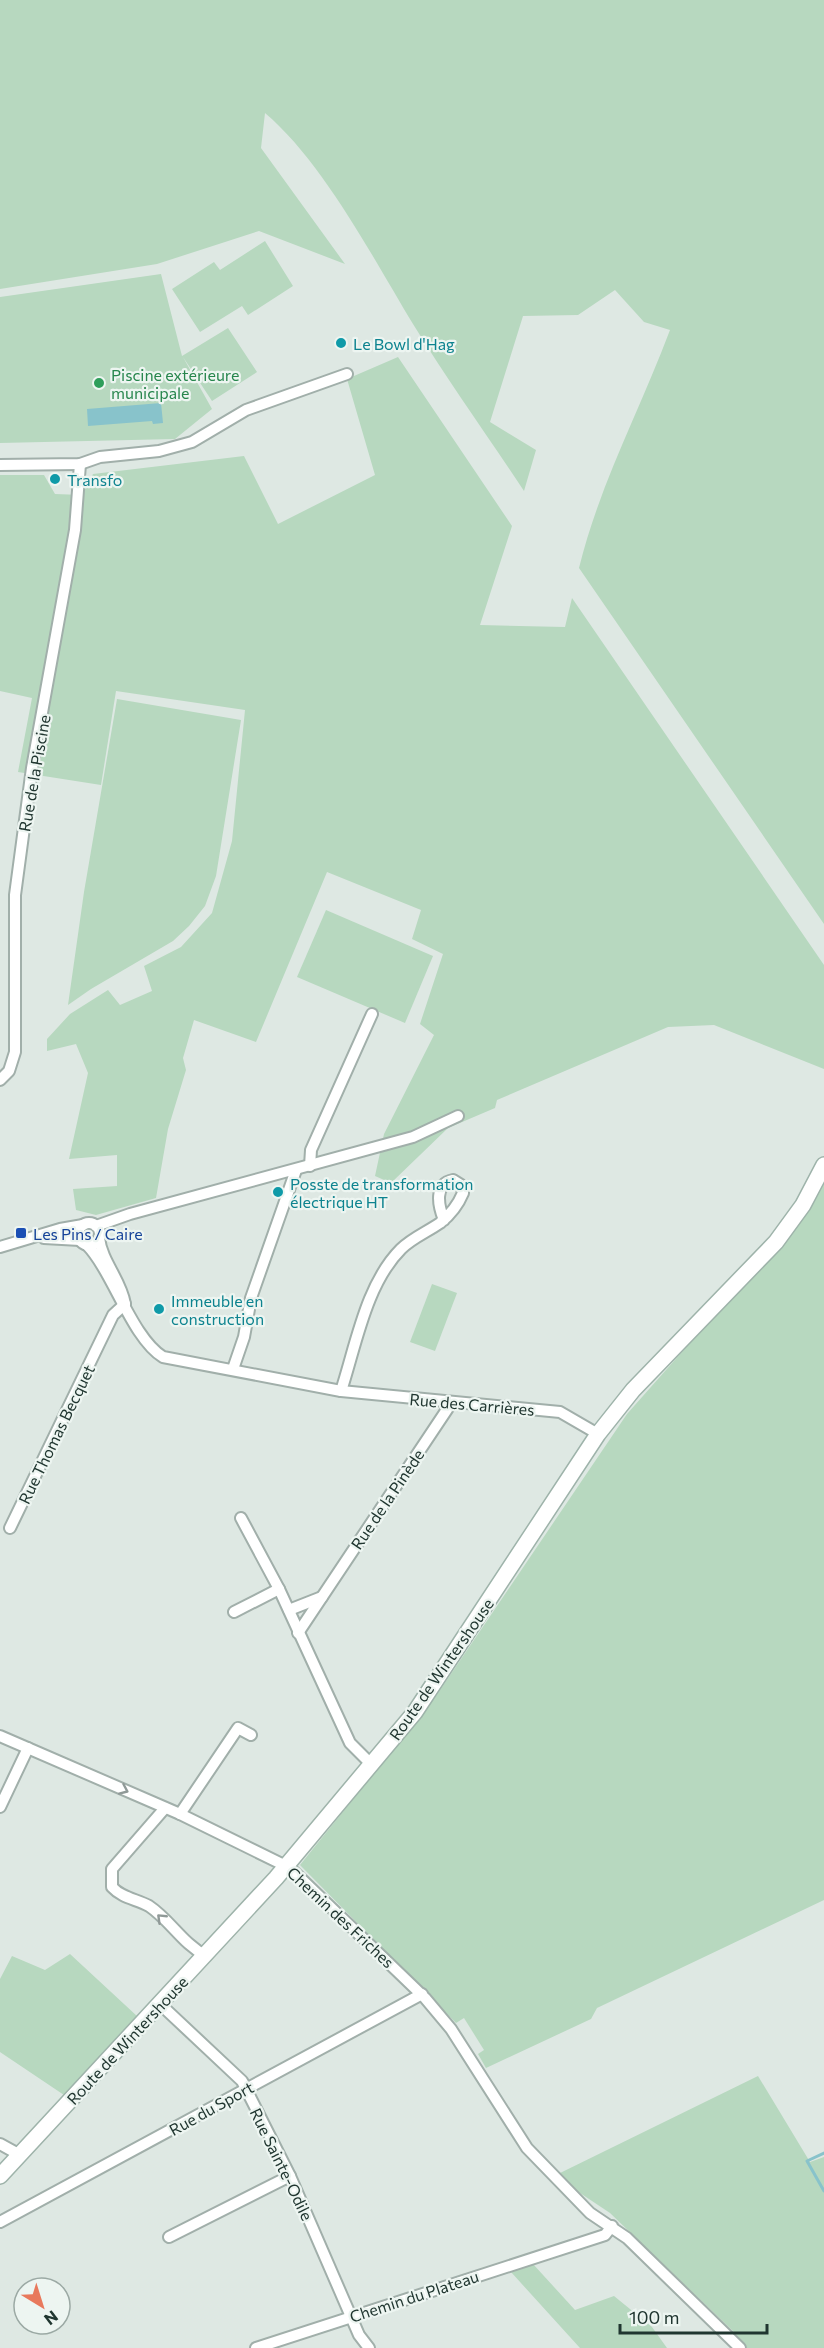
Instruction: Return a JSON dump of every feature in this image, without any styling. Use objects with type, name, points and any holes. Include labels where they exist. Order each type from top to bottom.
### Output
[{"type":"street","points":[[0,465],[80,464],[100,457],[148,453],[192,442],[246,410],[347,374]]},
{"type":"street","name":"Rue de la Piscine","points":[[0,1080],[9,1071],[15,1052],[15,895],[32,768],[75,530],[80,464]]},
{"type":"street","points":[[310,1166],[311,1150],[372,1014]]},
{"type":"street","points":[[29,1240],[66,1238],[93,1245],[98,1233],[128,1214],[413,1137],[458,1116]]},
{"type":"street","name":"Route de Wintershouse","points":[[0,2176],[206,1956],[372,1765],[415,1712],[598,1434],[633,1390],[776,1242],[803,1205],[824,1165]]},
{"type":"street","points":[[233,1369],[244,1337],[250,1298],[296,1170]]},
{"type":"street","points":[[341,1391],[368,1309],[390,1262],[405,1245],[444,1220]]},
{"type":"street","points":[[0,1247],[63,1228],[83,1225],[98,1233]]},
{"type":"street","points":[[83,1225],[78,1233],[83,1243]]},
{"type":"street","name":"Rue des Carrières","points":[[98,1233],[101,1248],[124,1292],[128,1308]]},
{"type":"street","name":"Rue des Carrières","points":[[83,1243],[128,1308],[149,1346],[163,1357],[341,1391],[560,1412],[598,1434]]},
{"type":"street","name":"Rue Thomas Becquet","points":[[10,1528],[101,1340],[128,1308]]},
{"type":"street","name":"Rue de la Pinède","points":[[298,1633],[452,1402]]},
{"type":"street","points":[[241,1518],[279,1590],[350,1743],[372,1765]]},
{"type":"street","points":[[234,1612],[279,1590]]},
{"type":"street","points":[[289,1611],[322,1596]]},
{"type":"street","points":[[180,1814],[238,1728],[251,1735]]},
{"type":"street","name":"Chemin des Friches","points":[[0,1736],[180,1814],[287,1865],[422,1994],[451,2029],[527,2148],[564,2187],[603,2214],[612,2226],[740,2348]]},
{"type":"street","points":[[0,1808],[28,1748]]},
{"type":"street","points":[[165,1808],[112,1869],[112,1887],[118,1894],[149,1907],[193,1949],[206,1956]]},
{"type":"street","name":"Rue du Sport","points":[[0,2222],[422,1994]]},
{"type":"street","name":"Rue Sainte-Odile","points":[[160,2004],[242,2081],[290,2176],[353,2316],[359,2335],[369,2348]]},
{"type":"street","points":[[0,2144],[20,2155]]},
{"type":"street","points":[[169,2237],[290,2176]]},
{"type":"street","name":"Chemin du Plateau","points":[[256,2348],[572,2245],[596,2229],[612,2226]]},
{"type":"green space","points":[[0,0],[824,0],[824,924],[579,568],[609,476],[670,330],[644,322],[615,290],[578,315],[523,316],[490,422],[536,450],[524,491],[426,345],[327,184],[307,157],[265,113],[261,148],[345,264],[259,231],[157,264],[0,289]]},
{"type":"green space","points":[[265,241],[293,286],[248,315],[242,306],[200,332],[172,289],[214,262],[220,270]]},
{"type":"green space","name":"Piscine extérieure municipale","points":[[161,274],[182,356],[228,328],[257,372],[212,401],[183,357],[212,409],[175,439],[0,443],[0,297]]},
{"type":"green space","points":[[398,357],[512,526],[480,625],[565,627],[572,598],[824,965],[824,1069],[714,1025],[668,1027],[497,1100],[495,1108],[448,1128],[391,1183],[375,1176],[384,1134],[434,1035],[420,1024],[443,954],[412,939],[421,910],[327,872],[256,1042],[194,1020],[183,1058],[186,1070],[168,1129],[156,1198],[96,1215],[76,1210],[73,1189],[117,1186],[117,1155],[69,1159],[88,1073],[76,1044],[47,1051],[47,1039],[70,1014],[108,990],[120,1005],[152,991],[144,966],[181,947],[212,913],[232,841],[245,710],[116,691],[101,785],[18,772],[32,698],[0,691],[0,475],[44,475],[55,494],[82,495],[93,474],[244,456],[278,524],[375,475],[347,379]]},
{"type":"green space","points":[[117,699],[241,720],[216,876],[205,906],[173,941],[68,1005],[84,892]]},
{"type":"green space","points":[[326,910],[433,956],[405,1023],[297,977]]},
{"type":"green space","points":[[824,1168],[824,1900],[597,2008],[591,2019],[486,2068],[478,2054],[484,2050],[464,2018],[456,2023],[300,1865],[434,1699],[627,1414],[759,1265],[799,1225]]},
{"type":"green space","points":[[432,1284],[457,1293],[435,1351],[410,1342]]},
{"type":"green space","points":[[70,1954],[138,2017],[64,2095],[0,2052],[0,1979],[12,1956],[45,1970]]},
{"type":"green space","points":[[758,2076],[810,2162],[824,2157],[824,2348],[747,2348],[735,2333],[610,2213],[577,2191],[558,2174]]},
{"type":"green space","points":[[533,2264],[575,2310],[614,2296],[652,2327],[667,2348],[580,2348],[511,2272]]},
{"type":"water","points":[[161,403],[163,423],[153,424],[152,421],[88,426],[87,409]]},
{"type":"waterway","points":[[824,2153],[807,2161],[824,2191]]},
{"type":"place","name":"Le Bowl d'Hag","points":[[341,343]]},
{"type":"place","name":"Piscine extérieure municipale","points":[[99,383]]},
{"type":"place","name":"Transfo","points":[[55,479]]},
{"type":"place","name":"Posste de transformation électrique HT","points":[[278,1192]]},
{"type":"place","name":"Les Pins / Caire","points":[[21,1233]]},
{"type":"place","name":"Immeuble en construction","points":[[159,1309]]}]
